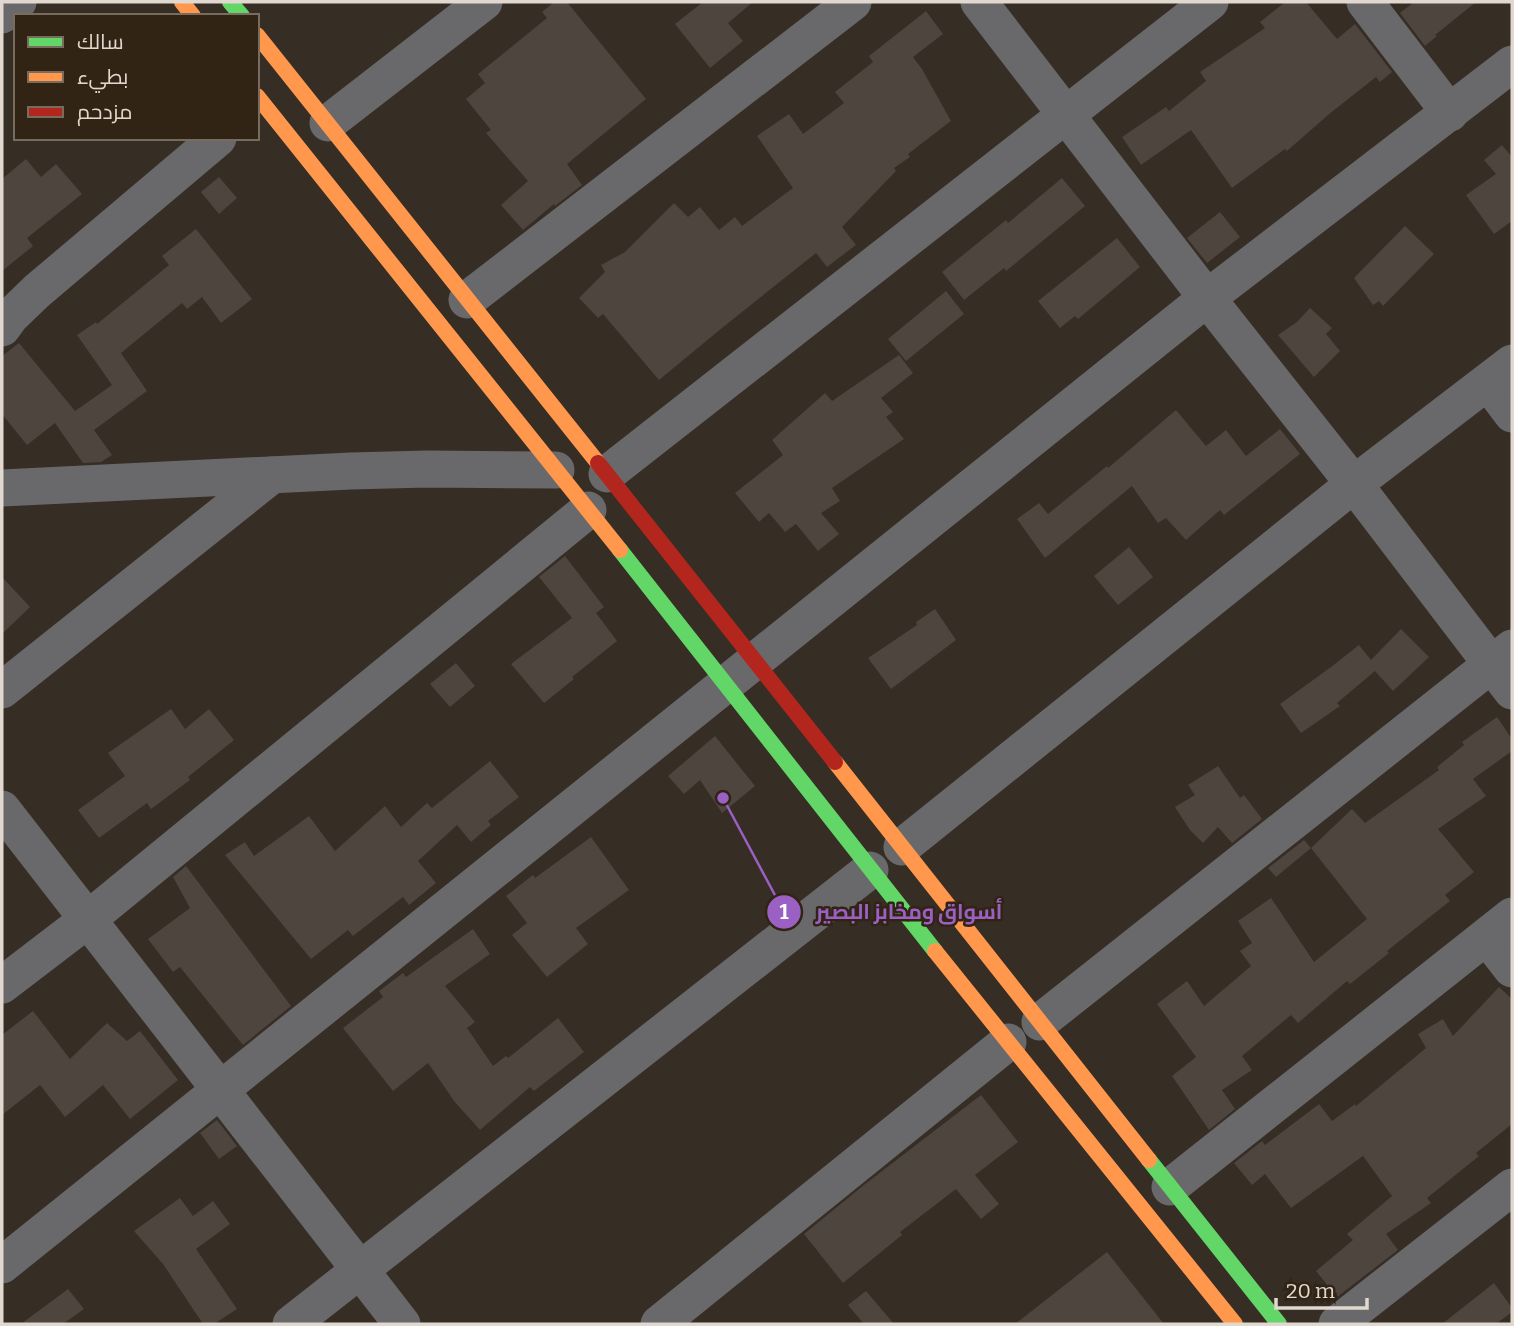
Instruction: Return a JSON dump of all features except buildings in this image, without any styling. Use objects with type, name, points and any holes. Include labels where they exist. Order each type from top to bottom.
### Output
[{"type":"main road","points":[[259,37],[1279,1324]]},
{"type":"main road","points":[[259,101],[588,510],[870,870],[1235,1324]]},
{"type":"street","points":[[2,15],[18,2]]},
{"type":"street","points":[[328,123],[484,2]]},
{"type":"street","points":[[467,300],[853,2]]},
{"type":"street","points":[[979,2],[1207,298],[1354,484],[1505,668],[1040,1022]]},
{"type":"street","points":[[607,474],[1210,2]]},
{"type":"street","points":[[1365,2],[1450,113]]},
{"type":"street","points":[[2,1265],[1207,298],[1512,64]]},
{"type":"street","points":[[2,328],[37,291],[216,140]]},
{"type":"street","points":[[902,847],[1354,484],[1500,372],[1512,414]]},
{"type":"street","points":[[2,488],[414,469],[556,470]]},
{"type":"street","points":[[2,690],[272,475]]},
{"type":"street","points":[[2,985],[87,920],[588,510]]},
{"type":"street","points":[[2,809],[402,1324]]},
{"type":"street","points":[[291,1324],[870,870]]},
{"type":"street","points":[[1170,1187],[1499,926],[1512,969]]},
{"type":"street","points":[[659,1324],[1008,1042]]},
{"type":"street","points":[[1336,1324],[1512,1187]]},
{"type":"traffic: fast","points":[[230,2],[240,14]]},
{"type":"traffic: fast","points":[[620,550],[935,951]]},
{"type":"traffic: fast","points":[[1149,1160],[1279,1324]]},
{"type":"traffic: slow","points":[[182,2],[191,14]]},
{"type":"traffic: slow","points":[[259,38],[598,463]]},
{"type":"traffic: slow","points":[[259,99],[620,550]]},
{"type":"traffic: slow","points":[[835,762],[1149,1160]]},
{"type":"traffic: slow","points":[[935,951],[1235,1324]]},
{"type":"traffic: jam","points":[[598,463],[835,762]]},
{"type":"place","name":"أسواق ومخابز البصير","points":[[723,798]]}]
